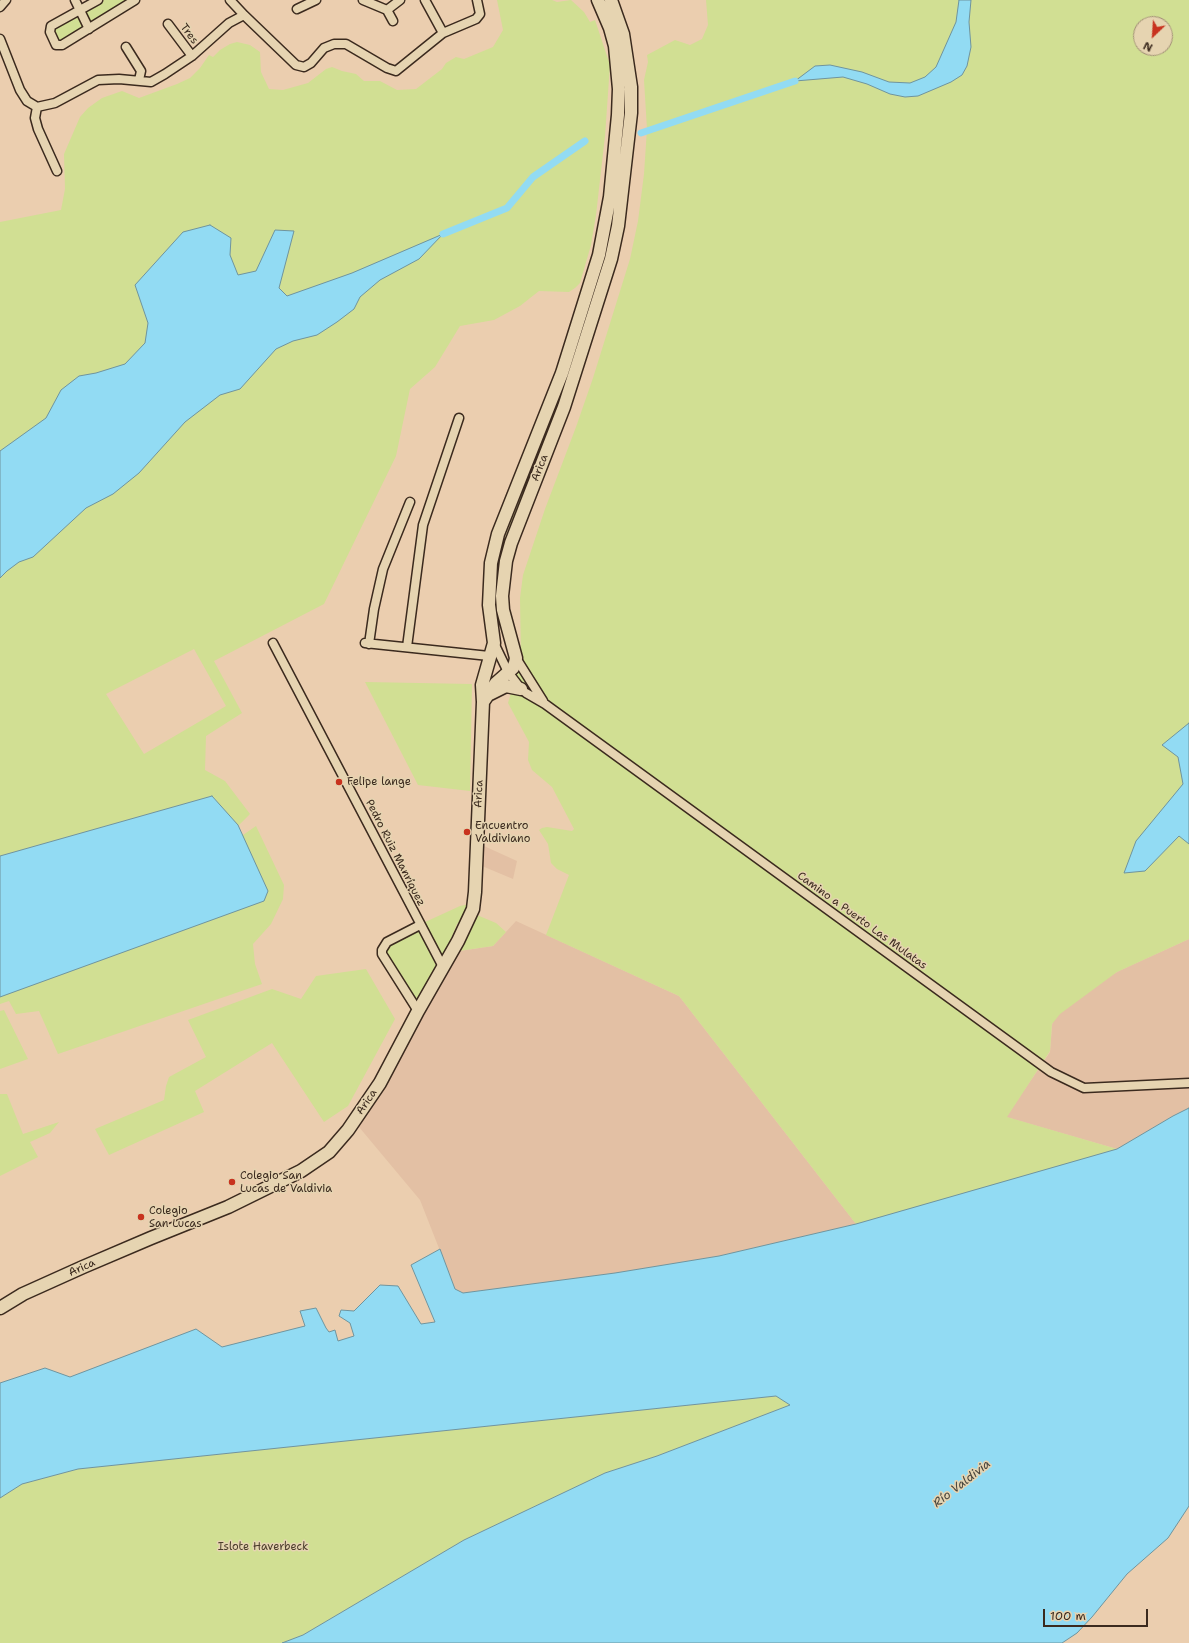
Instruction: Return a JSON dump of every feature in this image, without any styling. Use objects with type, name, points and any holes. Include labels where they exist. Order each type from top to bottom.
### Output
[{"type":"main road","name":"Arica","points":[[0,1308],[23,1294],[90,1264],[228,1207],[302,1171],[329,1152],[348,1130],[380,1083],[418,1011],[458,941],[473,909],[485,699],[482,685],[494,643],[489,618],[489,592],[494,548],[498,534],[562,373],[600,255],[606,222],[616,145],[619,89],[614,46],[610,28],[598,0]]},
{"type":"main road","name":"Arica","points":[[516,658],[503,610],[502,596],[506,561],[511,543],[564,407],[610,265],[618,226],[631,112],[632,87],[623,34],[611,0]]},
{"type":"main road","points":[[485,699],[496,683],[513,668],[516,658]]},
{"type":"main road","points":[[485,699],[495,691],[506,686],[521,689]]},
{"type":"street","points":[[0,7],[6,0]]},
{"type":"street","points":[[75,0],[89,29]]},
{"type":"street","points":[[98,0],[52,26],[50,32],[56,45],[62,46],[135,0]]},
{"type":"street","points":[[297,8],[316,0]]},
{"type":"street","points":[[363,0],[387,10],[393,21]]},
{"type":"street","points":[[387,10],[400,0]]},
{"type":"street","points":[[425,0],[443,33]]},
{"type":"street","points":[[236,2],[244,15],[296,65],[304,67],[311,63],[324,48],[334,44],[346,44],[396,71],[443,33],[476,19],[480,14],[477,0]]},
{"type":"street","points":[[0,39],[20,90],[27,100],[37,107],[55,103],[98,80],[139,80],[151,82],[192,56],[229,23],[244,15]]},
{"type":"street","name":"Tres","points":[[168,24],[192,56]]},
{"type":"street","points":[[126,46],[141,71],[139,80]]},
{"type":"street","points":[[37,107],[35,118],[38,129],[57,171]]},
{"type":"street","points":[[407,647],[423,525],[459,418]]},
{"type":"street","points":[[410,502],[383,569],[367,644],[490,656]]},
{"type":"street","name":"Pedro Ruiz Manríquez","points":[[273,643],[443,967]]},
{"type":"street","name":"Camino a Puerto Las Mulatas","points":[[494,643],[508,672],[521,689],[545,704],[1051,1072],[1084,1088],[1189,1083]]},
{"type":"street","name":"Camino a Puerto Las Mulatas","points":[[516,658],[545,704]]},
{"type":"street","points":[[418,1011],[382,954],[382,950],[386,942],[420,925]]},
{"type":"shaded area","points":[[484,846],[517,861],[513,879],[482,866]]},
{"type":"shaded area","points":[[516,921],[679,996],[856,1224],[719,1256],[615,1273],[463,1293],[455,1289],[420,1200],[359,1127],[459,951],[493,946]]},
{"type":"shaded area","points":[[1189,939],[1189,1108],[1117,1149],[1006,1117],[1050,1052],[1053,1014],[1071,997],[1121,970]]},
{"type":"green space","points":[[104,0],[130,0],[91,24],[85,12]]},
{"type":"green space","points":[[497,0],[552,0],[557,2],[571,0],[584,12],[590,22],[595,20],[610,65],[605,136],[596,215],[591,245],[580,283],[569,292],[539,291],[520,306],[494,320],[460,326],[435,367],[410,389],[396,456],[324,604],[214,661],[242,713],[206,736],[205,770],[225,781],[250,814],[238,826],[243,835],[256,826],[284,885],[283,899],[271,924],[253,944],[255,964],[262,984],[58,1054],[39,1011],[16,1014],[9,1001],[0,1004],[0,869],[217,802],[212,796],[0,856],[0,222],[61,210],[65,189],[64,154],[80,117],[88,108],[102,98],[122,91],[139,98],[177,84],[190,78],[200,68],[209,55],[213,57],[220,50],[230,44],[237,42],[250,45],[260,52],[261,72],[269,89],[283,90],[308,83],[326,69],[332,67],[356,74],[364,81],[380,81],[397,90],[416,89],[442,69],[446,63],[456,57],[464,59],[493,47],[503,30]],"holes":[[[194,649],[226,706],[144,754],[106,694]]]},
{"type":"green space","points":[[706,0],[1189,0],[1189,939],[1117,972],[1060,1014],[1052,1024],[1050,1051],[1007,1117],[1117,1149],[1096,1155],[1109,1166],[1083,1184],[1029,1199],[970,1210],[936,1213],[906,1222],[893,1220],[889,1215],[856,1224],[679,996],[546,935],[569,875],[557,869],[551,863],[548,844],[539,830],[547,827],[572,831],[574,829],[552,787],[532,770],[528,760],[529,742],[508,703],[521,659],[520,598],[523,575],[545,509],[593,378],[630,259],[638,221],[644,174],[647,129],[644,80],[648,62],[647,55],[675,40],[690,45],[702,39],[708,25]]},
{"type":"green space","points":[[75,14],[79,15],[86,29],[64,43],[58,42],[53,31],[55,26]]},
{"type":"green space","points":[[553,410],[557,411],[498,585],[495,586],[496,569],[503,543]]},
{"type":"green space","points":[[365,682],[472,684],[470,791],[418,785]]},
{"type":"green space","points":[[469,904],[462,919],[457,924],[445,954],[443,956],[438,954],[423,923],[460,906]]},
{"type":"green space","points":[[477,915],[496,923],[506,932],[493,946],[459,951]]},
{"type":"green space","points":[[415,932],[419,932],[437,967],[418,1000],[414,999],[385,952],[387,946]]},
{"type":"green space","points":[[366,969],[395,1019],[348,1106],[324,1122],[272,1043],[195,1091],[204,1112],[109,1155],[95,1129],[164,1100],[169,1077],[206,1057],[188,1020],[272,989],[301,999],[316,976]]},
{"type":"green space","points":[[4,1010],[28,1059],[0,1069],[0,1011]]},
{"type":"green space","points":[[0,1094],[7,1094],[23,1134],[59,1122],[50,1133],[30,1142],[38,1157],[0,1176]]},
{"type":"green space","name":"Islote Haverbeck","points":[[777,1396],[790,1405],[657,1456],[605,1473],[464,1540],[303,1635],[282,1643],[0,1643],[0,1498],[22,1484],[78,1469]]},
{"type":"water","points":[[959,0],[971,0],[969,22],[971,47],[967,66],[962,75],[951,82],[918,96],[905,97],[890,94],[867,84],[843,77],[795,81],[815,66],[830,65],[862,72],[889,82],[910,83],[925,77],[936,67],[956,22]]},
{"type":"water","points":[[210,225],[231,238],[230,255],[238,275],[256,271],[275,230],[294,231],[279,288],[287,296],[352,273],[443,234],[419,259],[380,280],[360,297],[354,309],[337,322],[317,335],[293,341],[276,349],[240,389],[220,395],[185,422],[139,473],[113,494],[86,508],[33,557],[19,562],[0,578],[0,451],[46,418],[61,390],[79,376],[96,373],[125,364],[145,343],[148,323],[135,285],[183,232]]},
{"type":"water","points":[[1189,723],[1189,844],[1179,836],[1145,871],[1124,873],[1136,841],[1183,784],[1178,757],[1162,745]]},
{"type":"water","points":[[212,796],[238,825],[268,891],[264,901],[0,997],[0,856]]},
{"type":"water","name":"Río Valdivia","points":[[1189,1108],[1189,1506],[1168,1538],[1127,1574],[1077,1633],[1062,1643],[282,1643],[303,1635],[464,1540],[605,1473],[657,1456],[790,1405],[776,1396],[78,1469],[22,1484],[0,1498],[0,1383],[45,1368],[70,1377],[196,1329],[222,1347],[305,1326],[300,1311],[316,1308],[329,1332],[335,1330],[338,1341],[354,1336],[350,1323],[339,1316],[341,1310],[354,1311],[380,1285],[398,1286],[421,1324],[435,1322],[411,1265],[440,1249],[455,1289],[463,1293],[615,1273],[719,1256],[856,1224],[1117,1149]]},
{"type":"waterway","points":[[641,133],[795,81]]},
{"type":"waterway","points":[[443,234],[507,208],[533,177],[585,141]]},
{"type":"place","name":"Felipe lange","points":[[339,782]]},
{"type":"place","name":"Encuentro Valdiviano","points":[[467,832]]},
{"type":"place","name":"Colegio San Lucas de Valdivia","points":[[232,1182]]},
{"type":"place","name":"Colegio San Lucas","points":[[141,1217]]}]
